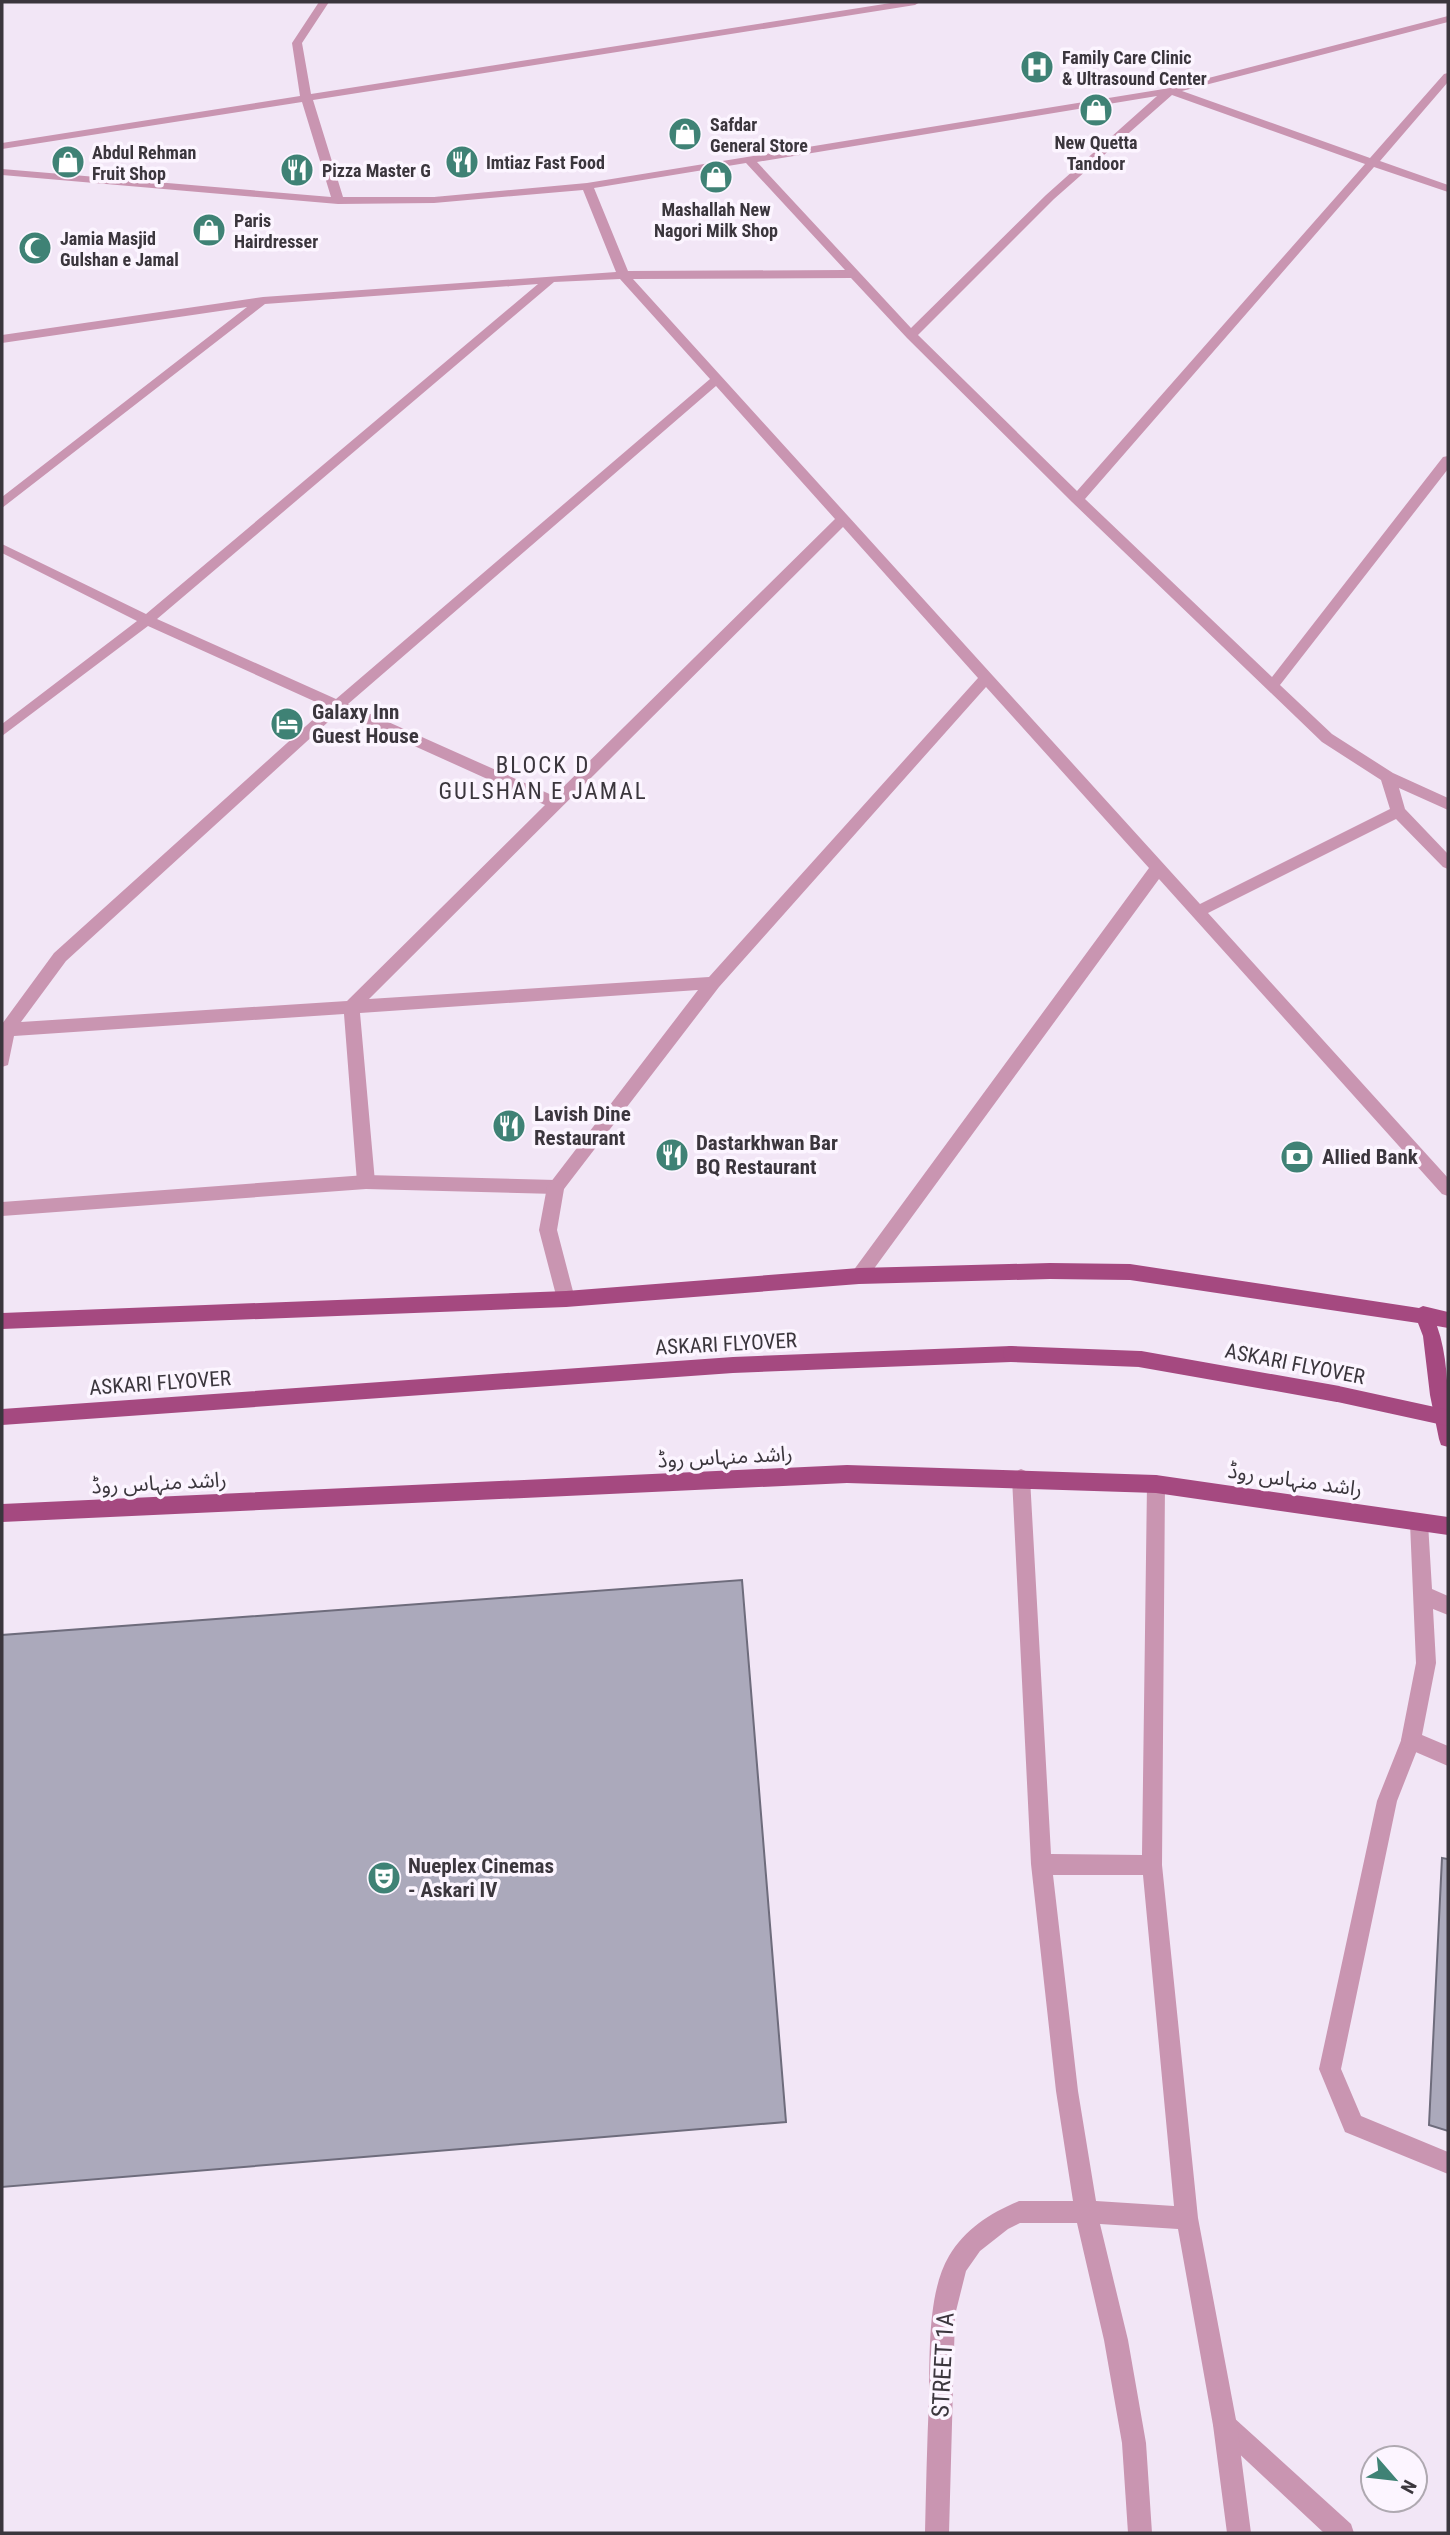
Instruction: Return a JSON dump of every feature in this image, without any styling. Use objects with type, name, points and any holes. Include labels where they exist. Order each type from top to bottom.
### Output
[{"type":"main road","points":[[2,1321],[566,1298],[859,1276],[1050,1271],[1130,1272],[1423,1314],[1448,1320]]},
{"type":"main road","points":[[1423,1314],[1432,1336],[1439,1395],[1448,1439]]},
{"type":"main road","name":"ASKARI FLYOVER","points":[[2,1417],[733,1365],[1011,1354],[1140,1359],[1338,1394],[1448,1418]]},
{"type":"main road","name":"راشد منہاس روڈ","points":[[2,1513],[847,1474],[1156,1484],[1337,1508],[1419,1524],[1448,1526]]},
{"type":"street","points":[[324,2],[297,43],[306,97],[338,201]]},
{"type":"street","points":[[2,146],[915,2]]},
{"type":"street","points":[[2,172],[338,201],[434,200],[587,186],[750,162],[1170,91],[1448,19]]},
{"type":"street","points":[[1077,499],[1448,76]]},
{"type":"street","points":[[1170,91],[1448,189]]},
{"type":"street","points":[[911,335],[1050,197],[1170,91]]},
{"type":"street","points":[[750,162],[911,335],[1077,499],[1327,738],[1388,777],[1448,804]]},
{"type":"street","points":[[587,186],[623,275],[1448,1189]]},
{"type":"street","points":[[2,339],[263,301],[551,279],[623,275],[853,274]]},
{"type":"street","points":[[2,731],[147,620],[551,279]]},
{"type":"street","points":[[2,504],[263,301]]},
{"type":"street","points":[[2,1060],[4,1030],[60,957],[338,705],[717,379]]},
{"type":"street","points":[[1272,686],[1448,460]]},
{"type":"street","points":[[351,1007],[843,520]]},
{"type":"street","points":[[2,548],[147,620],[557,804]]},
{"type":"street","points":[[566,1298],[548,1230],[556,1187],[713,983],[986,678]]},
{"type":"street","points":[[1388,777],[1398,811],[1448,863]]},
{"type":"street","points":[[1198,912],[1398,811]]},
{"type":"street","points":[[859,1276],[1157,868]]},
{"type":"street","points":[[4,1030],[713,983]]},
{"type":"street","points":[[351,1007],[366,1182]]},
{"type":"street","points":[[2,1209],[366,1182],[556,1187]]},
{"type":"street","points":[[1021,1478],[1041,1864],[1068,2091],[1086,2212],[1116,2340],[1132,2430],[1140,2533]]},
{"type":"street","points":[[1156,1484],[1152,1865],[1187,2218],[1226,2425],[1239,2533]]},
{"type":"street","points":[[1419,1524],[1426,1663],[1411,1740],[1387,1801],[1330,2069],[1353,2124],[1448,2163]]},
{"type":"street","points":[[1424,1595],[1448,1606]]},
{"type":"street","points":[[1411,1740],[1448,1756]]},
{"type":"street","points":[[1041,1864],[1152,1865]]},
{"type":"street","name":"STREET 1A","points":[[937,2533],[943,2315],[956,2266],[972,2243],[1000,2221],[1019,2211],[1187,2218]]},
{"type":"street","points":[[1226,2425],[1342,2533]]},
{"type":"building","name":"Nueplex Cinemas - Askari IV","points":[[742,1580],[786,2122],[2,2187],[2,1635]]},
{"type":"building","points":[[1442,1858],[1448,1859],[1448,2131],[1429,2125]]},
{"type":"place","name":"Family Care Clinic & Ultrasound Center","points":[[1037,67]]},
{"type":"place","name":"New Quetta Tandoor","points":[[1096,110]]},
{"type":"place","name":"Safdar General Store","points":[[685,134]]},
{"type":"place","name":"Abdul Rehman Fruit Shop","points":[[68,162]]},
{"type":"place","name":"Imtiaz Fast Food","points":[[462,162]]},
{"type":"place","name":"Pizza Master G","points":[[297,170]]},
{"type":"place","name":"Mashallah New Nagori Milk Shop","points":[[716,177]]},
{"type":"place","name":"Paris Hairdresser","points":[[209,230]]},
{"type":"place","name":"Jamia Masjid Gulshan e Jamal","points":[[35,248]]},
{"type":"place","name":"Galaxy Inn Guest House","points":[[287,724]]},
{"type":"place","name":"Lavish Dine Restaurant","points":[[509,1126]]},
{"type":"place","name":"Dastarkhwan Bar BQ Restaurant","points":[[672,1155]]},
{"type":"place","name":"Allied Bank","points":[[1297,1157]]},
{"type":"place","name":"Nueplex Cinemas - Askari IV","points":[[384,1878]]},
{"type":"district","name":"BLOCK D GULSHAN E JAMAL","points":[[543,778]]}]
